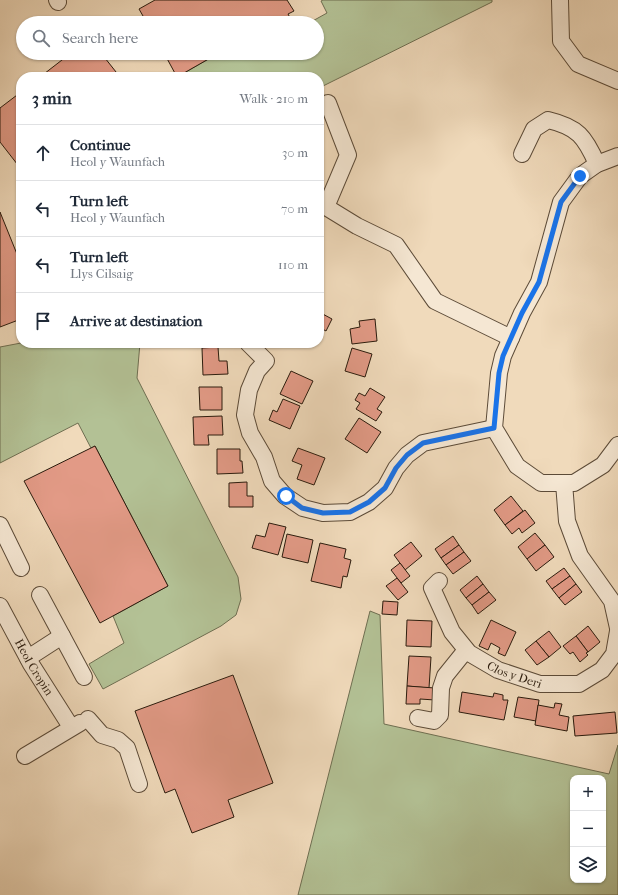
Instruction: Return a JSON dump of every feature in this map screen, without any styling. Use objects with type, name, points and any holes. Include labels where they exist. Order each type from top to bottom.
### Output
[{"type":"street","points":[[560,0],[561,41],[578,64],[618,81]]},
{"type":"street","points":[[324,203],[348,155],[328,103]]},
{"type":"street","points":[[522,154],[534,129],[548,120],[562,123],[582,136],[597,164]]},
{"type":"street","points":[[618,156],[597,164],[580,176],[561,202],[539,282],[522,313],[503,356],[499,373],[494,428],[517,466],[541,483],[574,483],[603,465],[618,445]]},
{"type":"street","points":[[324,206],[357,226],[396,245],[435,301],[511,338]]},
{"type":"street","points":[[253,348],[266,361],[257,371],[249,390],[245,415],[250,433],[264,457],[272,481],[286,496],[302,508],[323,513],[350,512],[369,502],[385,488],[396,468],[407,455],[423,443],[494,428]]},
{"type":"street","points":[[564,483],[567,521],[580,556],[612,601],[618,628]]},
{"type":"street","points":[[0,525],[21,568]]},
{"type":"street","name":"Clos y Deri","points":[[439,581],[432,588],[452,632],[466,650],[498,670],[540,684],[579,684],[602,670],[614,654],[618,631]]},
{"type":"street","points":[[40,594],[84,677]]},
{"type":"street","name":"Heol Cropin","points":[[0,606],[28,658],[71,727]]},
{"type":"street","points":[[28,658],[62,636]]},
{"type":"street","points":[[418,718],[434,721],[440,715],[441,688],[445,676],[466,650]]},
{"type":"street","points":[[25,756],[71,727],[93,716],[102,735],[118,740],[126,748],[139,784]]},
{"type":"green space","points":[[492,0],[492,2],[324,86],[324,72],[186,72],[207,60],[324,60],[324,16],[322,16],[327,13],[321,1]]},
{"type":"green space","points":[[16,344],[16,348],[140,348],[137,378],[238,577],[241,599],[236,615],[221,626],[103,689],[89,664],[124,643],[113,616],[168,586],[95,446],[91,448],[78,423],[0,463],[0,347]]},
{"type":"green space","points":[[370,611],[380,615],[384,724],[609,774],[618,745],[618,895],[298,895]]},
{"type":"building","points":[[155,0],[287,0],[294,11],[288,14],[289,16],[143,16],[139,9]]},
{"type":"building","points":[[62,60],[107,60],[116,72],[46,72]]},
{"type":"building","points":[[168,60],[207,60],[186,72],[174,72]]},
{"type":"building","points":[[16,96],[16,163],[0,142],[0,108]]},
{"type":"building","points":[[0,212],[16,252],[16,321],[0,327]]},
{"type":"building","points":[[324,315],[332,319],[326,331],[324,330]]},
{"type":"building","points":[[375,319],[377,341],[352,344],[350,329],[360,327],[359,321]]},
{"type":"building","points":[[202,348],[218,348],[219,361],[227,361],[228,374],[203,375]]},
{"type":"building","points":[[352,348],[372,354],[365,377],[345,371]]},
{"type":"building","points":[[291,371],[313,381],[302,404],[280,394]]},
{"type":"building","points":[[199,387],[222,387],[222,410],[200,410]]},
{"type":"building","points":[[370,388],[385,397],[377,409],[382,412],[376,421],[356,409],[360,403],[355,400],[359,393],[365,396]]},
{"type":"building","points":[[283,399],[300,406],[290,429],[269,420],[273,410],[277,412]]},
{"type":"building","points":[[222,416],[223,435],[208,435],[209,445],[194,445],[193,417]]},
{"type":"building","points":[[359,418],[381,432],[367,453],[345,439]]},
{"type":"building","points":[[95,446],[168,586],[100,623],[24,481]]},
{"type":"building","points":[[298,448],[325,458],[314,485],[297,479],[302,465],[292,461]]},
{"type":"building","points":[[217,449],[240,449],[240,461],[242,461],[243,473],[217,474]]},
{"type":"building","points":[[247,482],[247,496],[253,496],[253,507],[229,507],[229,483]]},
{"type":"building","points":[[511,496],[523,511],[505,525],[494,510]]},
{"type":"building","points":[[525,510],[535,523],[522,533],[519,528],[512,534],[505,525]]},
{"type":"building","points":[[269,523],[286,527],[278,555],[252,548],[256,535],[265,537]]},
{"type":"building","points":[[535,533],[545,545],[527,559],[518,547]]},
{"type":"building","points":[[287,534],[313,540],[308,563],[282,557]]},
{"type":"building","points":[[453,536],[459,545],[441,558],[435,549]]},
{"type":"building","points":[[411,542],[422,556],[405,570],[394,555]]},
{"type":"building","points":[[320,543],[346,549],[344,558],[351,560],[347,577],[343,576],[341,588],[311,581]]},
{"type":"building","points":[[459,545],[464,552],[446,565],[441,558]]},
{"type":"building","points":[[545,545],[554,557],[536,571],[527,559]]},
{"type":"building","points":[[464,552],[471,561],[453,574],[446,565]]},
{"type":"building","points":[[400,563],[410,576],[401,583],[391,570]]},
{"type":"building","points":[[564,568],[570,576],[552,589],[546,581]]},
{"type":"building","points":[[477,576],[483,584],[466,598],[460,590]]},
{"type":"building","points":[[570,576],[576,584],[559,598],[552,589]]},
{"type":"building","points":[[397,578],[408,592],[398,600],[386,586]]},
{"type":"building","points":[[483,584],[489,592],[472,605],[466,598]]},
{"type":"building","points":[[576,584],[582,592],[565,605],[559,598]]},
{"type":"building","points":[[489,592],[496,600],[478,614],[472,605]]},
{"type":"building","points":[[383,601],[398,602],[397,615],[382,614]]},
{"type":"building","points":[[407,620],[432,621],[431,647],[406,646]]},
{"type":"building","points":[[491,620],[516,632],[505,656],[498,653],[500,648],[491,643],[488,650],[479,646]]},
{"type":"building","points":[[588,626],[600,642],[588,652],[576,636]]},
{"type":"building","points":[[549,631],[561,647],[549,657],[536,641]]},
{"type":"building","points":[[576,636],[588,652],[586,653],[588,655],[580,662],[573,652],[570,654],[563,646]]},
{"type":"building","points":[[536,641],[549,657],[537,665],[525,650]]},
{"type":"building","points":[[409,656],[431,657],[429,688],[407,686]]},
{"type":"building","points":[[233,675],[273,783],[228,800],[234,817],[192,833],[175,789],[165,793],[135,711]]},
{"type":"building","points":[[407,686],[435,688],[435,700],[420,699],[420,704],[406,704]]},
{"type":"building","points":[[462,692],[493,697],[494,693],[503,695],[503,700],[508,700],[504,720],[459,712]]},
{"type":"building","points":[[518,697],[539,700],[536,721],[514,717]]},
{"type":"building","points":[[555,703],[562,704],[559,715],[569,717],[567,731],[535,725],[538,705],[554,708]]},
{"type":"building","points":[[615,712],[617,733],[575,736],[573,716]]},
{"type":"route","points":[[286,496],[302,508],[323,513],[350,512],[369,502],[385,488],[396,468],[407,455],[423,443],[494,428],[499,373],[503,356],[522,313],[539,282],[561,202],[580,176]]}]
